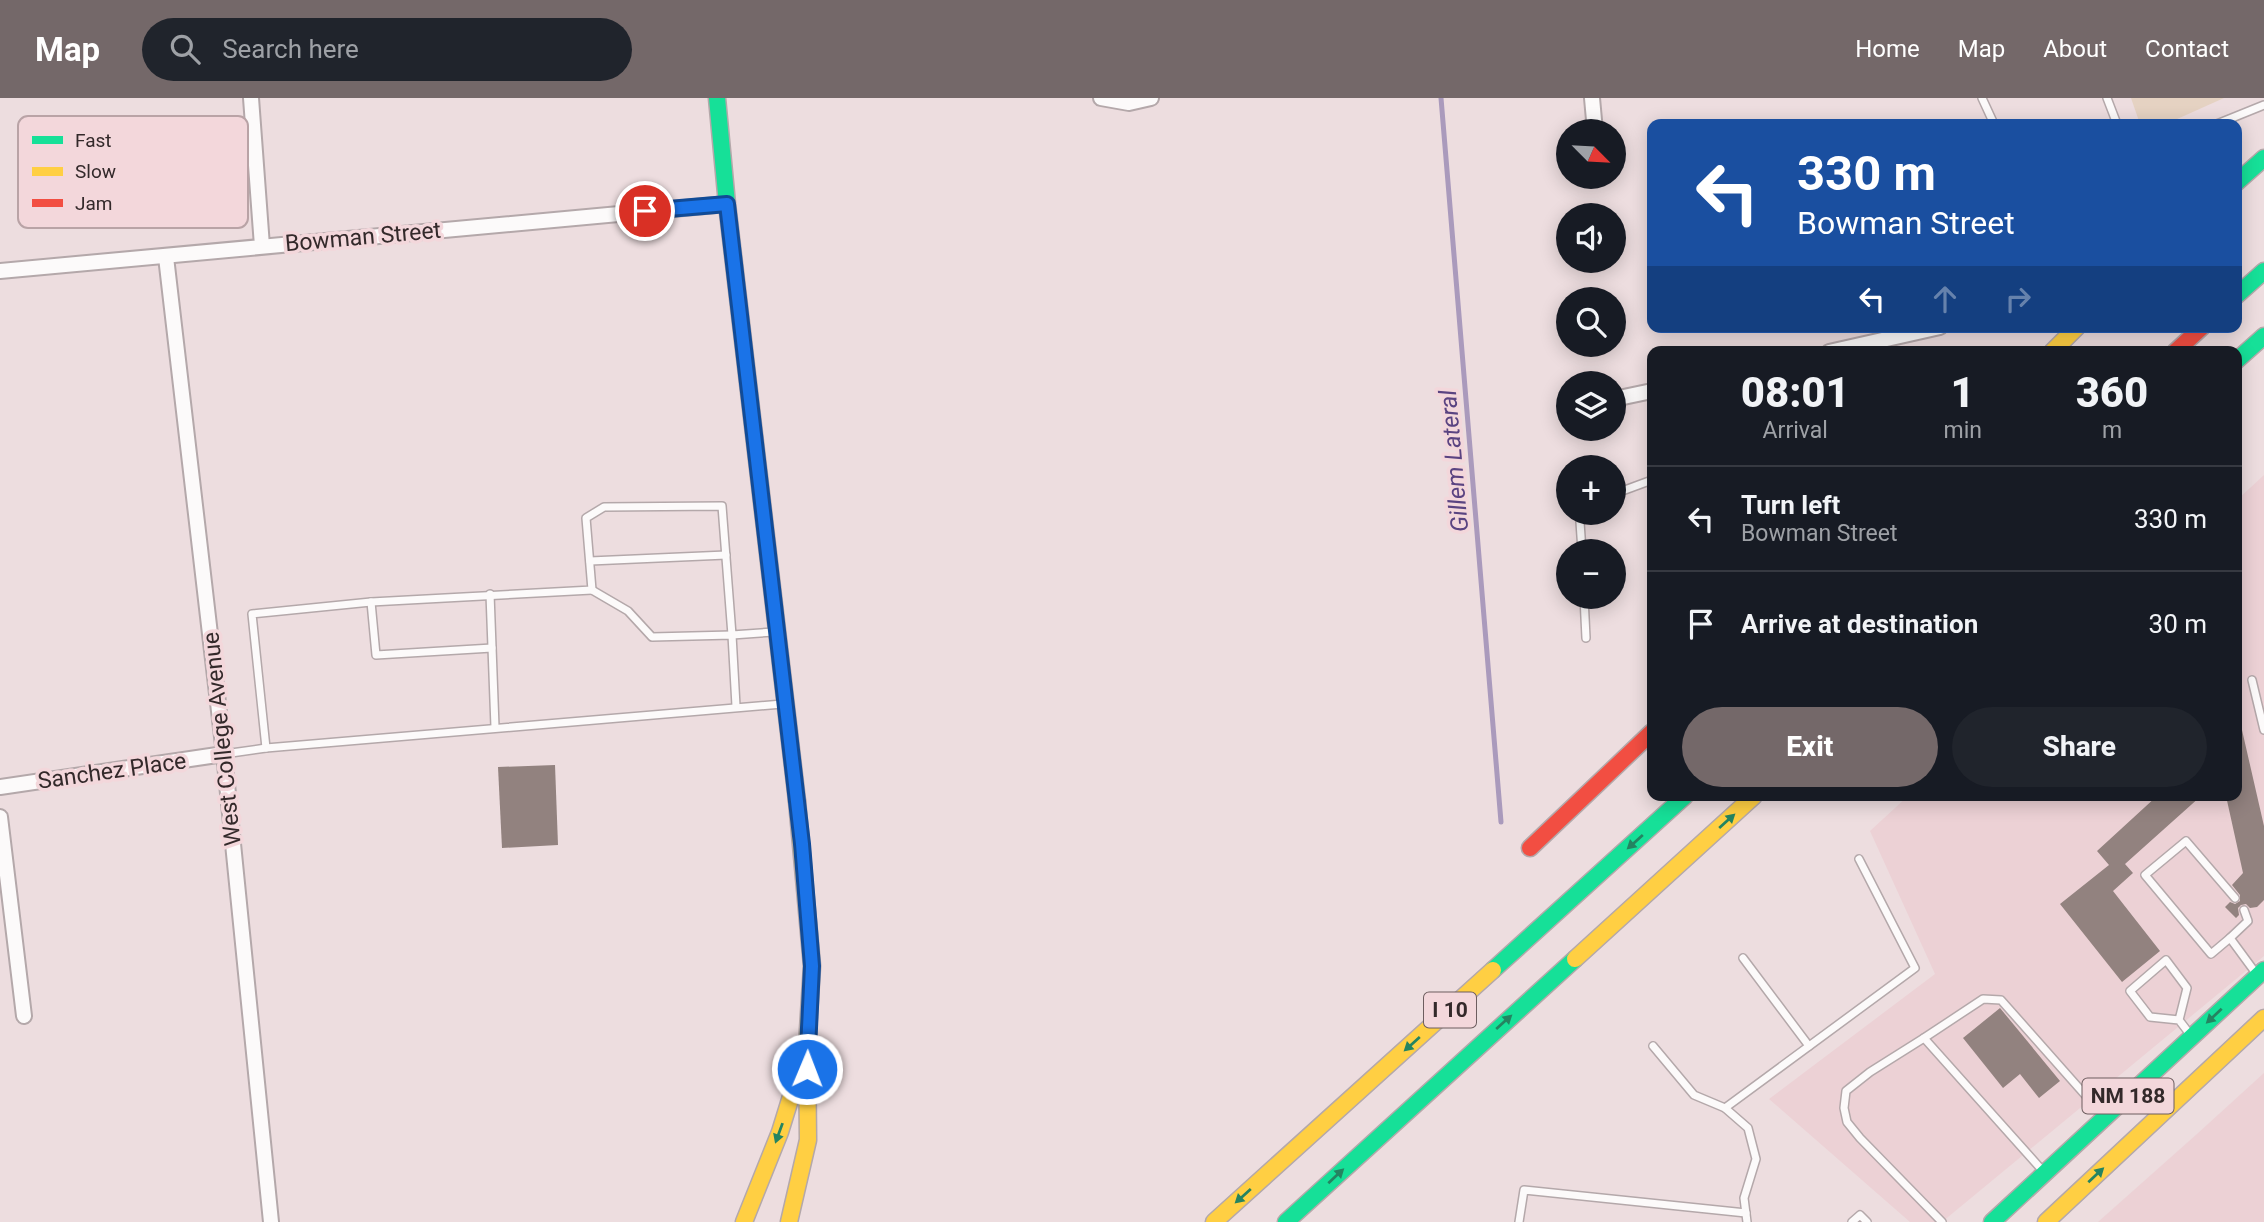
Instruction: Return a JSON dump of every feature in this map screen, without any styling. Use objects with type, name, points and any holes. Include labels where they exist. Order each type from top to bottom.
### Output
[{"type":"main road","points":[[718,98],[727,204],[802,844],[812,966],[807,1045],[807,1140],[789,1222]]},
{"type":"main road","points":[[2242,178],[2264,158]]},
{"type":"main road","points":[[2242,291],[2264,271]]},
{"type":"main road","points":[[2058,346],[2071,333]]},
{"type":"main road","points":[[2181,346],[2196,333]]},
{"type":"main road","points":[[2242,356],[2264,336]]},
{"type":"main road","points":[[1530,848],[1647,737]]},
{"type":"main road","name":"I 10","points":[[1214,1222],[1679,801]]},
{"type":"main road","name":"I 10","points":[[1286,1222],[1749,801]]},
{"type":"main road","name":"NM 188","points":[[1992,1222],[2261,972]]},
{"type":"main road","name":"NM 188","points":[[2046,1222],[2264,1018]]},
{"type":"main road","points":[[744,1222],[780,1132],[807,1045]]},
{"type":"street","points":[[251,98],[262,246]]},
{"type":"street","points":[[1101,98],[1129,103],[1151,98]]},
{"type":"street","points":[[1592,98],[1594,119]]},
{"type":"street","name":"Bowman Street","points":[[0,271],[727,204]]},
{"type":"street","name":"West College Avenue","points":[[166,257],[224,754],[271,1222]]},
{"type":"street","points":[[1856,346],[1913,333]]},
{"type":"street","points":[[1626,396],[1647,392]]},
{"type":"street","name":"Sanchez Place","points":[[0,787],[224,754]]},
{"type":"street","points":[[0,817],[24,1016]]},
{"type":"lane","points":[[1982,98],[1992,119]]},
{"type":"lane","points":[[2107,98],[2116,119]]},
{"type":"lane","points":[[2229,119],[2264,105]]},
{"type":"lane","points":[[1626,490],[1647,482]]},
{"type":"lane","points":[[592,590],[586,518],[604,507],[722,506],[736,706]]},
{"type":"lane","points":[[590,561],[726,555]]},
{"type":"lane","points":[[265,748],[252,614],[370,602],[592,590],[628,611],[652,637],[778,632]]},
{"type":"lane","points":[[490,594],[495,727]]},
{"type":"lane","points":[[370,602],[376,654],[492,648]]},
{"type":"lane","points":[[1585,609],[1586,638]]},
{"type":"lane","points":[[2252,680],[2264,730]]},
{"type":"lane","points":[[224,754],[495,727],[786,704]]},
{"type":"lane","points":[[2235,898],[2186,841],[2145,874],[2211,954],[2248,921],[2244,910]]},
{"type":"lane","points":[[1725,1108],[1915,968],[1859,859]]},
{"type":"lane","points":[[2230,937],[2261,972]]},
{"type":"lane","points":[[1743,958],[1809,1046]]},
{"type":"lane","points":[[2179,1020],[2187,988],[2166,960],[2130,991],[2150,1017],[2179,1020],[2192,1036]]},
{"type":"lane","points":[[1941,1222],[1847,1122],[1844,1108],[1846,1091],[1870,1072],[1983,999],[2001,1000],[2105,1117]]},
{"type":"lane","points":[[1924,1038],[2044,1173]]},
{"type":"lane","points":[[1653,1046],[1694,1095],[1725,1108],[1748,1128],[1756,1159],[1744,1198],[1747,1222]]},
{"type":"lane","points":[[1519,1222],[1524,1190],[1746,1213]]},
{"type":"lane","points":[[1852,1222],[1860,1215],[1867,1222]]},
{"type":"shaded area","points":[[2131,98],[2224,98],[2177,119],[2138,119]]},
{"type":"shaded area","points":[[2264,475],[2264,956],[1942,1222],[1910,1222],[1769,1099],[1935,974],[1870,831],[1903,801],[2242,801],[2242,495]]},
{"type":"shaded area","points":[[2264,1073],[2264,1222],[2098,1222],[2197,1134]]},
{"type":"building","points":[[2242,730],[2264,826],[2264,900],[2257,907],[2241,905],[2236,918],[2225,907],[2230,902],[2235,904],[2240,901],[2240,895],[2232,885],[2243,873],[2227,801],[2242,801]]},
{"type":"building","points":[[555,765],[558,845],[502,848],[498,767]]},
{"type":"building","points":[[2152,801],[2195,801],[2125,864],[2133,873],[2113,891],[2160,951],[2122,982],[2060,904],[2109,865],[2097,851]]},
{"type":"building","points":[[2000,1008],[2060,1081],[2039,1098],[2020,1074],[2003,1088],[1963,1038]]},
{"type":"waterway","name":"Gillem Lateral","points":[[1441,98],[1501,822]]},
{"type":"traffic: fast","points":[[717,98],[797,801]]},
{"type":"traffic: fast","points":[[2242,178],[2264,158]]},
{"type":"traffic: fast","points":[[2242,291],[2264,271]]},
{"type":"traffic: fast","points":[[2242,356],[2264,336]]},
{"type":"traffic: fast","points":[[1493,970],[1679,801]]},
{"type":"traffic: fast","points":[[1286,1222],[1575,959]]},
{"type":"traffic: fast","points":[[1992,1222],[2264,970]]},
{"type":"traffic: slow","points":[[2058,346],[2071,333]]},
{"type":"traffic: slow","points":[[789,1222],[808,1140],[807,1045],[812,966],[797,801]]},
{"type":"traffic: slow","points":[[1575,959],[1749,801]]},
{"type":"traffic: slow","points":[[1214,1222],[1493,970]]},
{"type":"traffic: slow","points":[[2046,1222],[2264,1018]]},
{"type":"traffic: slow","points":[[744,1222],[780,1132],[801,1064]]},
{"type":"traffic: jam","points":[[2181,346],[2196,333]]},
{"type":"traffic: jam","points":[[1530,848],[1647,737]]},
{"type":"route","points":[[645,211],[727,204],[802,844],[812,966],[807,1069]]}]
